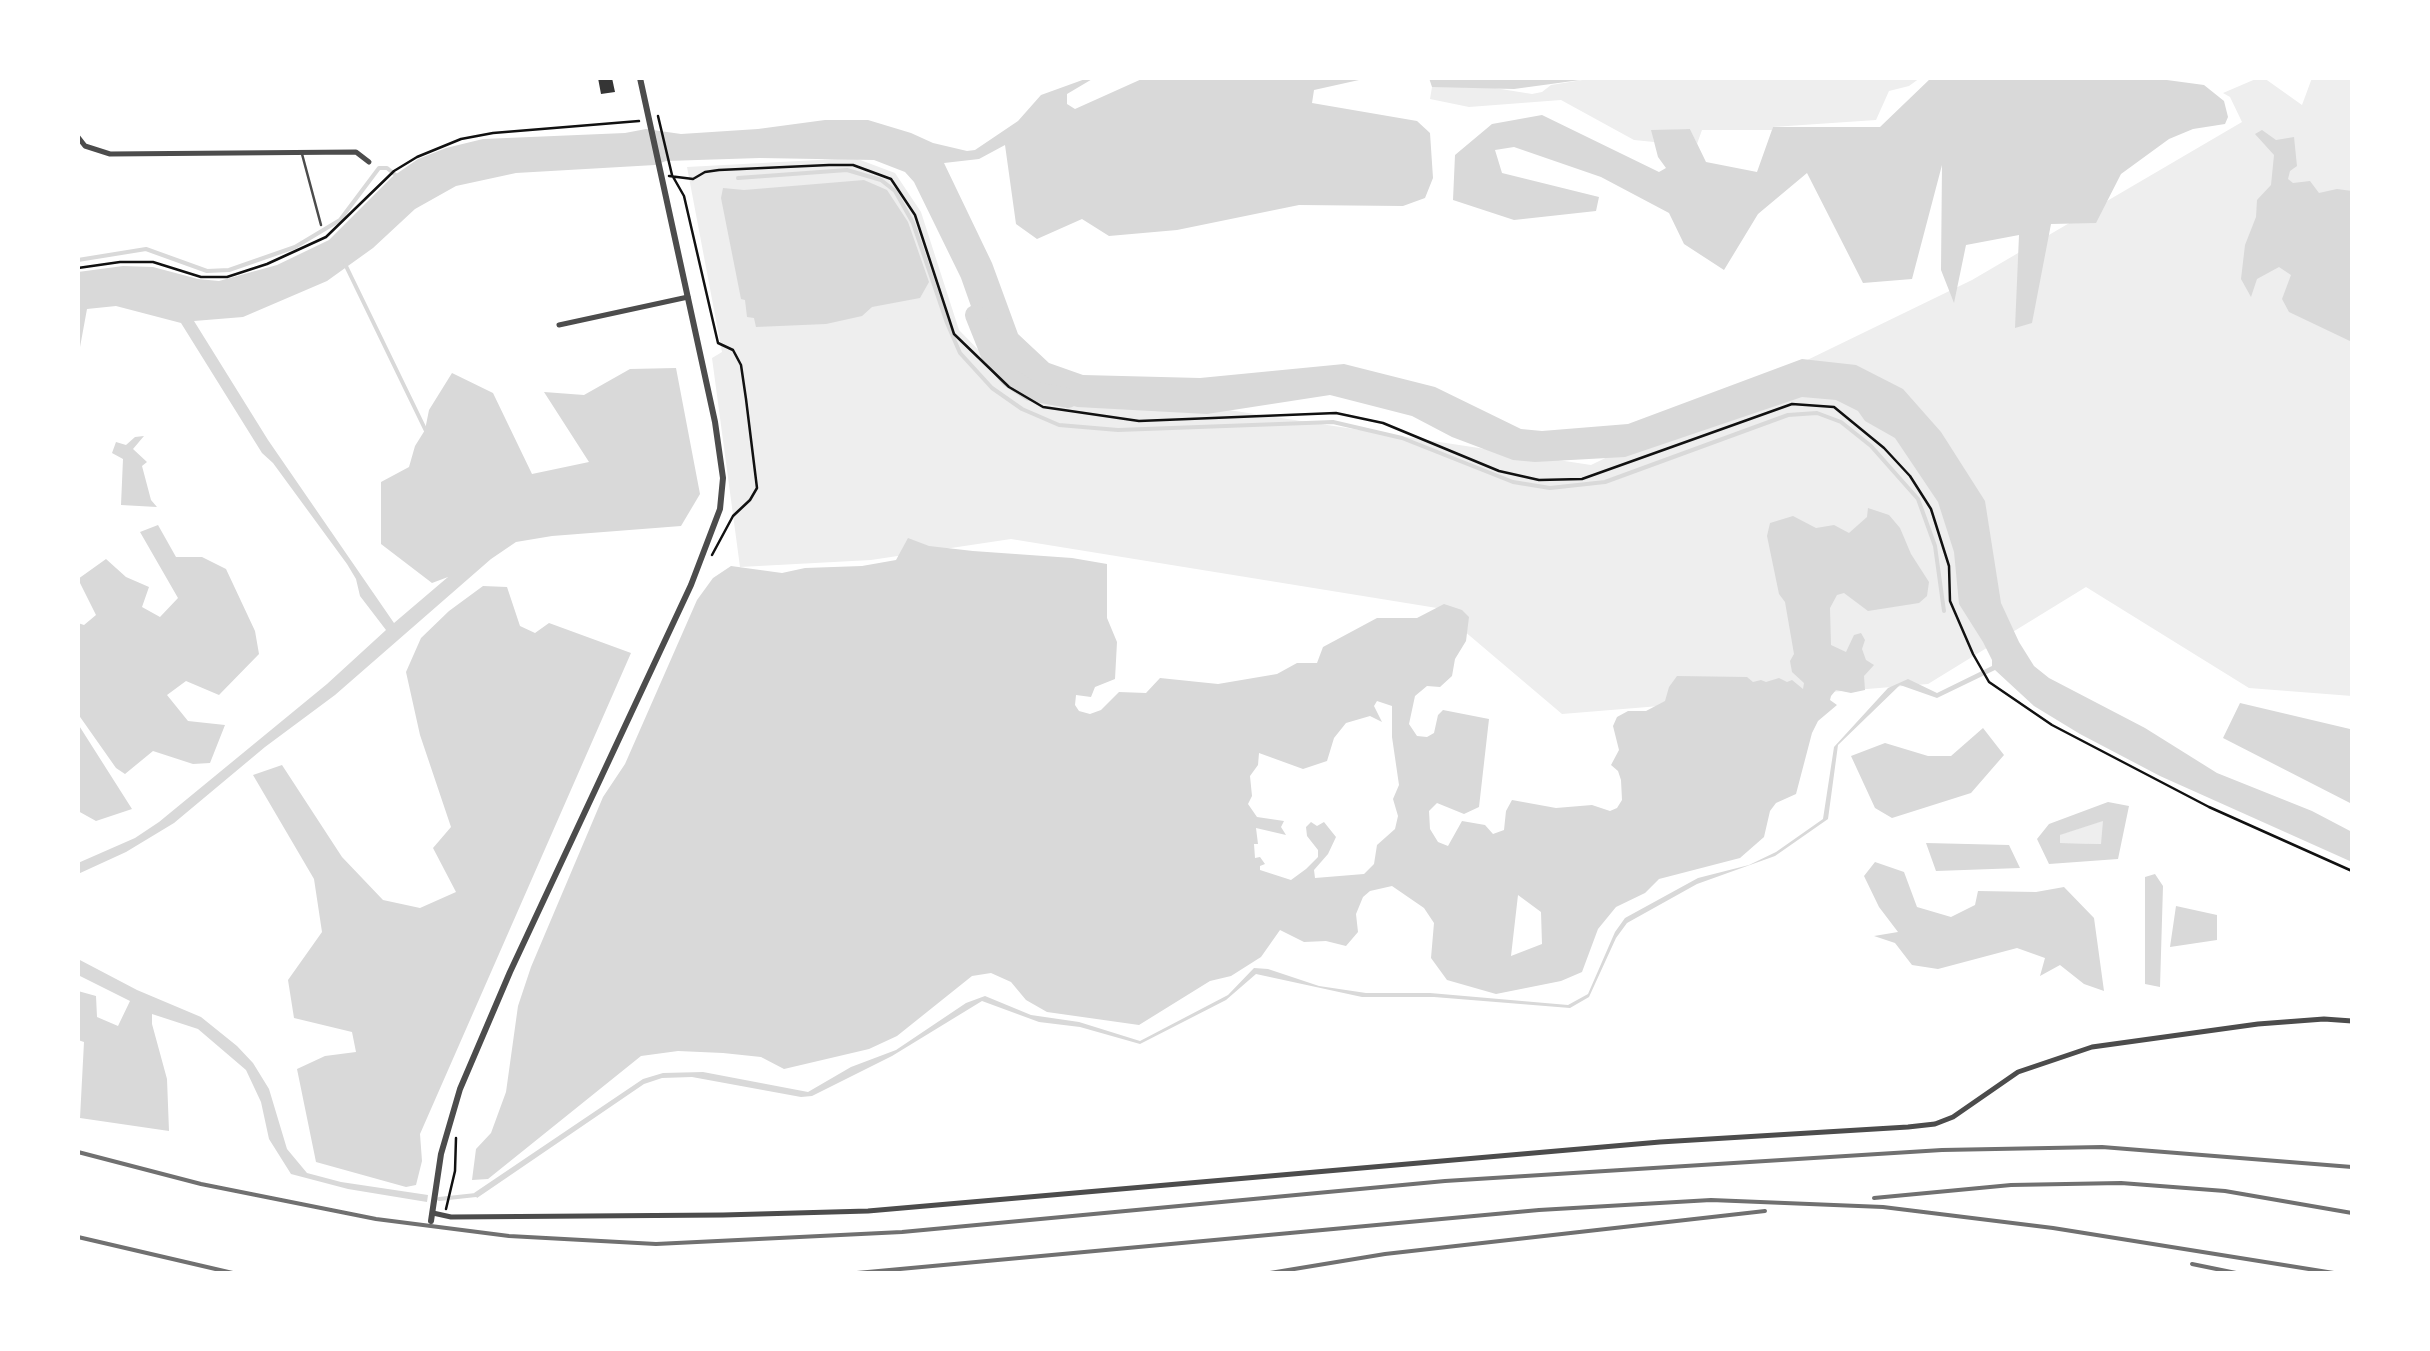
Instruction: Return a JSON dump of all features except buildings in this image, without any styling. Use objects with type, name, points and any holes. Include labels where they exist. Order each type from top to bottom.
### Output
[{"type":"street","points":[[640,78],[690,297],[721,460],[722,491],[716,524],[460,1089],[441,1154],[432,1217],[724,1216],[868,1211],[1660,1142],[1908,1127],[1935,1124],[2018,1072],[2092,1048],[2258,1024],[2352,1021]]},
{"type":"street","points":[[78,137],[85,146],[110,154],[356,152],[369,162]]},
{"type":"street","points":[[558,325],[690,297]]},
{"type":"lane","points":[[301,153],[321,225]]},
{"type":"path","points":[[893,78],[916,78]]},
{"type":"path","points":[[78,268],[154,262],[202,277],[227,276],[326,237],[393,173],[417,156],[461,139],[493,133],[642,121],[647,106]]},
{"type":"path","points":[[661,122],[672,176],[684,196],[718,344],[733,350],[742,365],[757,488],[733,516],[709,561]]},
{"type":"path","points":[[672,176],[684,179],[719,170],[853,165],[891,179],[915,215],[954,334],[1008,388],[1043,407],[1139,420],[1336,413],[1382,424],[1499,471],[1539,480],[1582,479],[1792,404],[1834,407],[1884,448],[1910,476],[1931,509],[1949,566],[1950,601],[1989,682],[2052,725],[2209,807],[2352,871]]},
{"type":"path","points":[[446,1210],[458,1146],[454,1133]]},
{"type":"shaded area","points":[[1094,78],[1067,94],[1067,104],[1075,109],[1144,78],[1368,78],[1314,90],[1312,103],[1417,121],[1430,133],[1433,178],[1425,198],[1403,206],[1299,205],[1177,230],[1109,236],[1082,219],[1037,239],[1016,224],[1005,145],[979,159],[944,163],[992,263],[1018,334],[1049,363],[1083,375],[1200,378],[1344,364],[1435,387],[1521,429],[1542,431],[1628,424],[1802,359],[1856,365],[1903,389],[1941,432],[1985,501],[2001,603],[2034,666],[2217,773],[2312,811],[2352,832],[2352,862],[2160,776],[2080,734],[2034,706],[1995,670],[1937,698],[1900,685],[1838,745],[1828,819],[1775,856],[1697,884],[1627,923],[1589,997],[1570,1008],[1434,997],[1362,997],[1256,974],[1226,1000],[1140,1044],[1080,1027],[1039,1022],[982,1001],[892,1056],[812,1096],[692,1077],[662,1078],[644,1084],[477,1198],[474,1193],[643,1079],[663,1073],[703,1072],[808,1092],[851,1067],[896,1050],[966,1003],[985,996],[1031,1015],[1079,1022],[1140,1041],[1228,995],[1254,968],[1319,986],[1366,993],[1430,993],[1568,1005],[1588,994],[1625,918],[1698,878],[1749,865],[1776,852],[1823,819],[1834,747],[1888,688],[1908,679],[1937,693],[1992,666],[1983,642],[1959,604],[1954,552],[1938,502],[1895,438],[1836,400],[1802,397],[1625,457],[1535,462],[1513,460],[1452,437],[1412,416],[1330,395],[1207,414],[1077,407],[1025,384],[991,353],[961,278],[914,182],[905,172],[874,160],[760,158],[516,173],[456,186],[415,209],[373,248],[327,281],[243,317],[194,321],[268,440],[394,623],[448,577],[432,583],[381,544],[381,482],[409,467],[429,410],[452,373],[493,393],[532,474],[589,462],[544,392],[584,395],[630,369],[676,368],[700,494],[681,526],[516,542],[491,559],[335,695],[174,823],[126,852],[78,874],[78,863],[135,838],[159,822],[327,684],[386,630],[360,596],[347,564],[262,453],[181,323],[116,306],[87,309],[78,358],[78,272],[153,267],[219,281],[277,265],[329,240],[392,177],[418,159],[483,139],[646,129],[681,134],[825,120],[868,120],[967,151],[975,150],[1018,121],[1041,95]]},
{"type":"shaded area","points":[[1429,78],[1595,78],[1514,89],[1432,87]]},
{"type":"shaded area","points":[[1595,78],[1920,78],[1909,86],[1889,91],[1876,120],[1772,130],[1702,130],[1697,144],[1690,129],[1652,131],[1654,142],[1634,140],[1561,100],[1469,107],[1430,99],[1432,87],[1482,86],[1532,94],[1551,85]]},
{"type":"shaded area","points":[[1931,78],[2152,78],[2204,85],[2224,101],[2228,117],[2225,124],[2193,129],[2169,139],[2121,174],[2096,223],[2051,224],[2032,323],[2015,328],[2019,235],[1966,245],[1954,303],[1941,270],[1942,165],[1912,279],[1863,283],[1807,173],[1758,214],[1724,270],[1684,244],[1669,213],[1601,177],[1514,147],[1495,150],[1502,173],[1599,197],[1596,211],[1514,220],[1453,200],[1455,155],[1492,124],[1542,115],[1659,172],[1666,168],[1658,157],[1651,130],[1690,129],[1706,162],[1757,172],[1773,127],[1880,127]]},
{"type":"shaded area","points":[[2264,78],[2302,105],[2312,78],[2352,78],[2352,696],[2249,688],[2086,587],[1928,684],[1562,714],[1437,608],[1011,539],[871,560],[740,567],[712,358],[722,352],[687,167],[855,158],[895,173],[921,212],[959,330],[999,371],[1044,382],[1591,465],[1972,280],[2242,122],[2230,97],[2223,93]]},
{"type":"shaded area","points":[[2262,130],[2276,140],[2294,137],[2297,166],[2288,179],[2293,183],[2310,181],[2319,193],[2352,191],[2352,342],[2289,312],[2282,299],[2291,275],[2279,267],[2257,279],[2251,297],[2241,279],[2257,200],[2271,185],[2274,155],[2255,134]]},
{"type":"shaded area","points":[[864,180],[887,190],[908,222],[929,282],[920,298],[872,307],[862,316],[826,324],[756,327],[754,318],[747,317],[745,300],[741,299],[721,198],[723,188],[744,190]]},
{"type":"shaded area","points":[[144,436],[133,449],[147,462],[142,466],[151,500],[157,507],[121,505],[123,459],[112,453],[116,442],[126,445],[135,437]]},
{"type":"shaded area","points":[[1868,508],[1889,515],[1900,528],[1929,582],[1927,596],[1919,603],[1868,611],[1844,593],[1837,595],[1830,608],[1831,645],[1846,652],[1854,635],[1861,633],[1866,660],[1874,665],[1864,676],[1865,690],[1836,690],[1831,696],[1830,700],[1837,705],[1818,721],[1812,733],[1796,794],[1776,803],[1764,837],[1740,858],[1659,879],[1645,893],[1616,907],[1598,929],[1582,972],[1561,981],[1496,994],[1447,980],[1431,958],[1434,923],[1424,908],[1392,886],[1370,891],[1363,897],[1356,914],[1358,932],[1346,946],[1326,941],[1304,942],[1280,930],[1261,957],[1231,976],[1210,981],[1139,1025],[1047,1012],[1026,1000],[1011,982],[991,973],[972,976],[897,1036],[869,1049],[784,1069],[761,1057],[723,1053],[678,1051],[641,1056],[488,1179],[472,1180],[476,1149],[491,1133],[506,1092],[518,1006],[531,967],[603,797],[625,764],[697,600],[713,578],[731,566],[782,573],[862,566],[896,560],[908,538],[929,546],[1107,564],[1107,618],[1117,642],[1115,679],[1095,687],[1091,697],[1076,695],[1079,711],[1090,714],[1101,710],[1119,692],[1146,693],[1160,678],[1218,684],[1277,674],[1297,663],[1317,663],[1323,647],[1377,618],[1417,618],[1444,604],[1462,610],[1469,617],[1466,641],[1455,659],[1452,676],[1440,687],[1427,686],[1415,696],[1409,724],[1417,736],[1427,737],[1434,733],[1443,710],[1489,719],[1479,807],[1464,814],[1437,803],[1429,811],[1430,829],[1438,842],[1448,846],[1462,821],[1485,825],[1493,834],[1504,830],[1512,800],[1556,808],[1617,808],[1622,800],[1621,780],[1611,765],[1619,750],[1613,726],[1617,717],[1628,711],[1646,711],[1665,701],[1677,676],[1747,677],[1753,682],[1779,678],[1792,680],[1803,689],[1804,683],[1792,672],[1790,661],[1794,654],[1785,602],[1779,594],[1767,536],[1770,523],[1793,516],[1816,528],[1834,525],[1849,533],[1867,517]],"holes":[[[1377,701],[1392,706],[1399,785],[1393,799],[1398,816],[1395,829],[1377,845],[1374,864],[1364,874],[1315,878],[1314,870],[1336,837],[1324,822],[1317,826],[1311,822],[1306,827],[1307,836],[1318,850],[1318,857],[1306,869],[1291,880],[1260,870],[1265,864],[1260,857],[1255,858],[1256,828],[1286,835],[1281,827],[1284,821],[1257,817],[1248,804],[1252,796],[1250,776],[1258,765],[1259,753],[1303,769],[1327,761],[1334,738],[1346,723],[1370,716],[1382,722],[1374,706]],[[1518,895],[1541,912],[1542,944],[1511,956]]]},
{"type":"shaded area","points":[[158,525],[176,557],[202,557],[226,569],[255,631],[259,654],[219,695],[186,681],[167,695],[188,721],[225,725],[210,763],[193,764],[153,751],[125,774],[116,768],[78,714],[78,623],[84,625],[96,615],[78,579],[106,559],[126,577],[149,587],[142,607],[160,617],[178,598],[140,532]]},
{"type":"shaded area","points":[[483,586],[507,587],[520,626],[535,633],[549,623],[631,653],[420,1134],[422,1161],[416,1185],[406,1187],[316,1162],[297,1069],[325,1056],[356,1052],[352,1032],[294,1018],[288,980],[322,932],[314,879],[253,775],[282,765],[342,857],[383,900],[420,908],[456,892],[433,848],[451,827],[420,735],[406,672],[421,638]]},
{"type":"shaded area","points":[[2240,703],[2350,729],[2352,724],[2352,804],[2223,738]]},
{"type":"shaded area","points":[[78,724],[132,809],[96,821],[78,811]]},
{"type":"shaded area","points":[[1983,728],[2004,755],[1971,793],[1892,818],[1875,808],[1851,756],[1885,743],[1928,756],[1951,756]]},
{"type":"shaded area","points":[[2108,802],[2129,806],[2118,859],[2049,864],[2037,839],[2049,824]],"holes":[[[2103,821],[2101,844],[2060,843],[2060,835]]]},
{"type":"shaded area","points":[[2105,820],[2102,844],[2060,843],[2059,835]]},
{"type":"shaded area","points":[[1926,843],[2009,845],[2020,868],[1936,871]]},
{"type":"shaded area","points":[[1875,862],[1904,872],[1917,907],[1951,917],[1975,905],[1978,891],[2036,892],[2064,887],[2094,918],[2104,991],[2084,984],[2060,965],[2040,976],[2045,958],[2017,948],[1938,969],[1912,965],[1895,943],[1874,936],[1898,932],[1879,907],[1864,876]]},
{"type":"shaded area","points":[[2155,874],[2163,886],[2160,987],[2145,984],[2145,877]]},
{"type":"shaded area","points":[[2176,906],[2217,915],[2217,940],[2170,947]]},
{"type":"shaded area","points":[[78,959],[201,1017],[237,1046],[269,1089],[287,1149],[307,1173],[428,1195],[427,1202],[348,1189],[291,1174],[269,1139],[261,1102],[246,1070],[198,1029],[152,1014],[167,1079],[169,1131],[80,1118],[84,1042],[78,1040],[78,991],[96,996],[97,1017],[118,1026],[130,1001],[78,975]]},
{"type":"waterway","points":[[78,260],[146,249],[207,271],[229,270],[295,247],[340,220],[379,168],[387,168],[398,177]]},
{"type":"waterway","points":[[738,178],[847,170],[881,180],[895,191],[913,223],[960,353],[992,388],[1022,409],[1059,425],[1118,430],[1333,422],[1402,438],[1513,482],[1550,488],[1605,482],[1788,415],[1817,413],[1841,422],[1871,446],[1918,499],[1935,546],[1944,611]]},
{"type":"waterway","points":[[345,264],[426,431]]},
{"type":"waterway","points":[[975,315],[991,355],[1009,377],[1030,391],[1068,398]]},
{"type":"waterway","points":[[439,1199],[476,1195]]},
{"type":"railway","points":[[78,1152],[201,1184],[376,1219],[509,1236],[656,1244],[902,1232],[1445,1181],[1942,1150],[2102,1147],[2352,1167]]},
{"type":"railway","points":[[1874,1198],[2011,1185],[2121,1183],[2225,1191],[2352,1213]]},
{"type":"railway","points":[[846,1274],[1539,1210],[1711,1200],[1883,1207],[2053,1228],[2340,1274]]},
{"type":"railway","points":[[1264,1274],[1385,1254],[1765,1211]]},
{"type":"railway","points":[[78,1237],[237,1274]]},
{"type":"railway","points":[[2192,1264],[2241,1274]]}]
